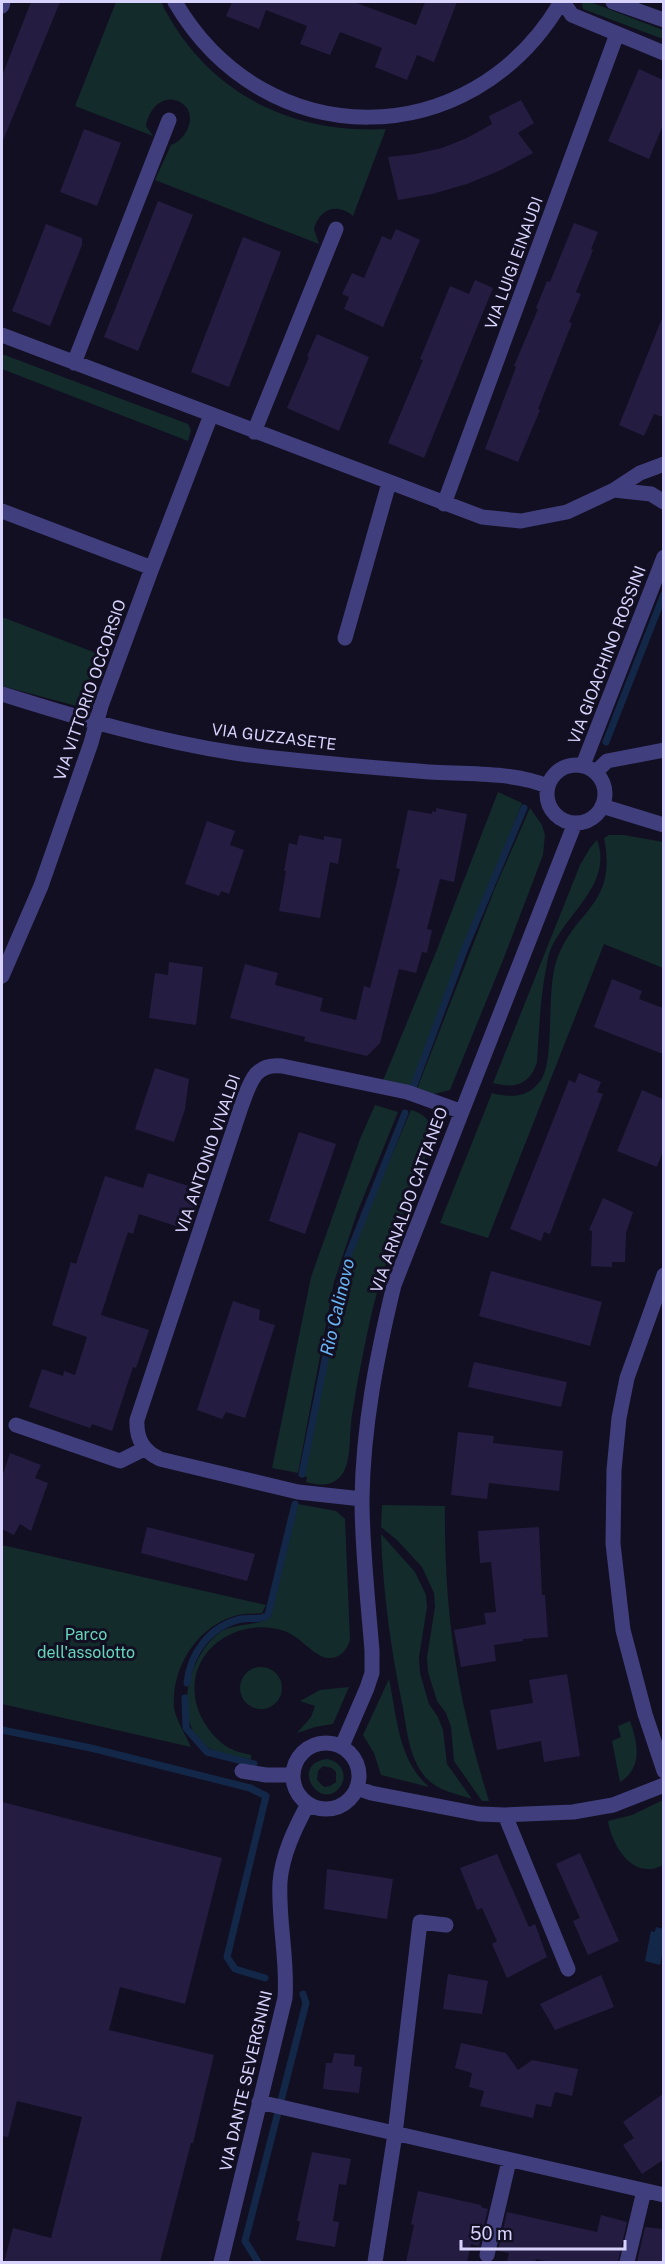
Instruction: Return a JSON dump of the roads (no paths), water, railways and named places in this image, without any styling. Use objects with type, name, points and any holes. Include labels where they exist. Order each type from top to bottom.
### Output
[{"type":"street","points":[[2,6],[3,2]]},
{"type":"street","points":[[175,2],[188,24],[213,54],[243,79],[276,98],[316,112],[351,117],[390,116],[423,111],[466,94],[495,76],[524,52],[550,21],[562,2],[572,15],[663,53]]},
{"type":"street","points":[[613,2],[663,20]]},
{"type":"street","name":"VIA LUIGI EINAUDI","points":[[444,504],[617,34]]},
{"type":"street","points":[[74,363],[169,120]]},
{"type":"street","points":[[254,432],[336,229]]},
{"type":"street","points":[[2,335],[482,517],[521,521],[567,512],[614,490],[640,473],[663,464]]},
{"type":"street","name":"VIA VITTORIO OCCORSIO","points":[[2,976],[41,885],[152,568],[211,415]]},
{"type":"street","points":[[345,638],[389,483]]},
{"type":"street","points":[[614,490],[651,494],[663,502]]},
{"type":"street","points":[[2,511],[152,568]]},
{"type":"street","name":"VIA GIOACHINO ROSSINI","points":[[590,769],[663,557]]},
{"type":"street","name":"VIA GUZZASETE","points":[[2,694],[96,723],[234,753],[513,778],[535,781],[547,786]]},
{"type":"street","points":[[590,769],[604,784],[602,806],[591,819],[574,823],[566,822],[552,812],[548,804],[547,786],[557,771],[565,766],[590,769],[607,761],[663,750]]},
{"type":"street","points":[[602,806],[663,825]]},
{"type":"street","name":"VIA ARNALDO CATTANEO","points":[[342,1746],[372,1673],[362,1499],[368,1418],[377,1358],[394,1285],[574,823]]},
{"type":"street","name":"VIA ANTONIO VIVALDI","points":[[144,1449],[136,1431],[137,1420],[241,1107],[255,1075],[262,1067],[282,1066],[407,1092],[460,1111]]},
{"type":"street","points":[[663,1275],[627,1378],[621,1408],[614,1470],[613,1544],[623,1630],[663,1771]]},
{"type":"street","points":[[16,1425],[120,1461],[144,1449],[160,1459],[298,1491],[362,1499]]},
{"type":"street","points":[[320,1743],[342,1746],[350,1752],[359,1769],[357,1788],[353,1797],[337,1808],[317,1808],[308,1804],[300,1796],[295,1786],[293,1775],[295,1764],[310,1747],[320,1743]]},
{"type":"street","points":[[242,1771],[266,1775],[293,1775]]},
{"type":"street","points":[[357,1788],[371,1793],[479,1814],[505,1815],[573,1812],[614,1805],[663,1785]]},
{"type":"street","name":"VIA DANTE SEVERGNINI","points":[[221,2262],[272,2105],[287,1976],[280,1882],[285,1853],[308,1804]]},
{"type":"street","points":[[505,1815],[568,1970]]},
{"type":"street","points":[[375,2262],[395,2134],[420,1922],[446,1925]]},
{"type":"street","points":[[272,2105],[663,2195]]},
{"type":"street","points":[[487,2255],[509,2161]]},
{"type":"street","points":[[627,2262],[644,2191]]},
{"type":"water","points":[[656,1927],[663,1929],[660,1965],[645,1961],[651,1931],[655,1932]]},
{"type":"waterway","name":"Rio Calinovo","points":[[606,742],[664,594]]},
{"type":"waterway","name":"Rio Calinovo","points":[[413,1088],[465,948],[524,808]]},
{"type":"waterway","name":"Rio Calinovo","points":[[302,1474],[344,1266],[405,1113]]},
{"type":"waterway","name":"Rio Calinovo","points":[[187,1683],[192,1661],[211,1634],[241,1619],[262,1618],[268,1615],[295,1504]]},
{"type":"waterway","name":"Rio Calinovo","points":[[185,1698],[186,1728],[207,1752],[254,1764]]},
{"type":"waterway","points":[[2,1730],[91,1748],[250,1788],[266,1796],[227,1957],[235,1969],[265,1978]]},
{"type":"waterway","points":[[258,2262],[245,2241],[306,2003],[303,1994]]},
{"type":"park label","name":"Parco dell'assolotto","points":[[86,1643]]}]
